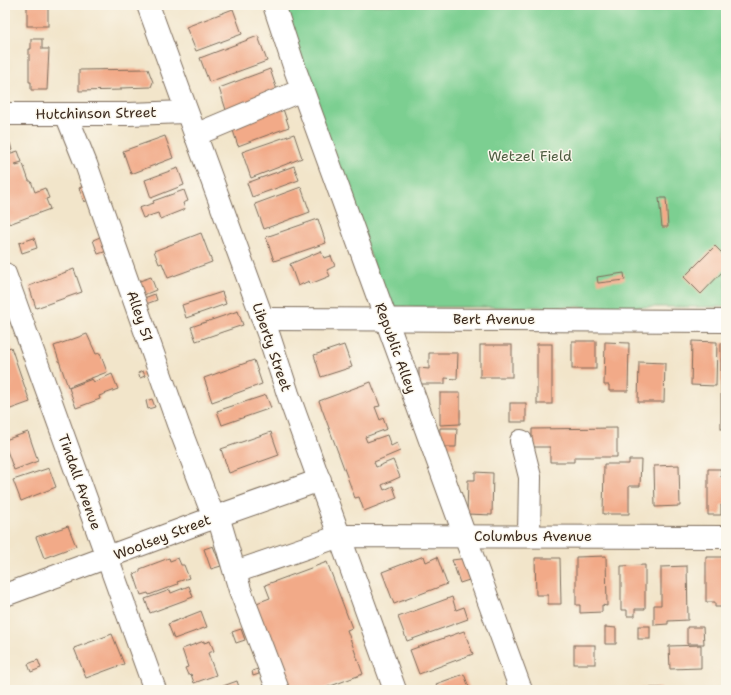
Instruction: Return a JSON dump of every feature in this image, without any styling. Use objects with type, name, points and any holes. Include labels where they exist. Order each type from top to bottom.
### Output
[{"type":"street","name":"Liberty Street","points":[[148,5],[263,319],[396,690]]},
{"type":"street","name":"Republic Alley","points":[[274,5],[302,90],[521,690]]},
{"type":"street","points":[[195,135],[302,90]]},
{"type":"street","name":"Hutchinson Street","points":[[5,114],[129,114],[186,112]]},
{"type":"street","name":"Alley 51","points":[[66,114],[86,164],[178,424],[216,517],[240,590],[278,690]]},
{"type":"street","name":"Tindall Avenue","points":[[5,274],[155,690]]},
{"type":"street","name":"Bert Avenue","points":[[263,319],[726,321]]},
{"type":"street","points":[[521,441],[530,477],[529,536]]},
{"type":"street","name":"Woolsey Street","points":[[5,595],[320,480]]},
{"type":"street","name":"Columbus Avenue","points":[[235,572],[340,536],[726,537]]},
{"type":"green space","name":"Wetzel Field","points":[[280,5],[726,5],[726,307],[389,307]]},
{"type":"building","points":[[27,5],[48,5],[48,26],[27,26]]},
{"type":"building","points":[[233,9],[242,34],[196,51],[186,27]]},
{"type":"building","points":[[258,36],[267,61],[209,82],[200,58]]},
{"type":"building","points":[[31,39],[42,39],[42,49],[49,49],[47,90],[31,90],[31,82],[29,82],[29,49],[31,49]]},
{"type":"building","points":[[148,69],[153,82],[151,87],[121,88],[121,90],[79,91],[79,70]]},
{"type":"building","points":[[270,69],[278,93],[227,113],[219,88]]},
{"type":"building","points":[[281,103],[289,127],[238,146],[230,121]]},
{"type":"building","points":[[294,134],[302,158],[251,178],[242,152]]},
{"type":"building","points":[[165,136],[173,158],[131,174],[123,151]]},
{"type":"building","points":[[10,143],[12,150],[5,153],[5,145]]},
{"type":"building","points":[[18,151],[22,162],[15,164],[16,166],[23,164],[35,192],[45,188],[49,198],[46,199],[50,209],[9,224],[5,214],[5,155]]},
{"type":"building","points":[[294,166],[299,180],[252,197],[247,183]]},
{"type":"building","points":[[178,168],[184,185],[151,198],[145,180]]},
{"type":"building","points":[[88,184],[93,198],[84,202],[79,188]]},
{"type":"building","points":[[301,187],[310,212],[264,229],[255,204]]},
{"type":"building","points":[[184,190],[188,201],[183,203],[185,209],[160,219],[158,213],[143,218],[139,208],[154,203],[153,201]]},
{"type":"building","points":[[659,198],[666,198],[668,227],[662,227]]},
{"type":"building","points":[[318,219],[326,243],[274,261],[266,237]]},
{"type":"building","points":[[201,233],[212,262],[168,278],[162,263],[159,264],[154,251]]},
{"type":"building","points":[[105,235],[110,250],[98,254],[93,240]]},
{"type":"building","points":[[34,238],[37,248],[22,253],[19,243]]},
{"type":"building","points":[[715,246],[726,257],[726,268],[701,294],[684,277]]},
{"type":"building","points":[[321,251],[324,258],[331,256],[335,266],[327,270],[330,276],[310,284],[309,281],[298,286],[290,264]]},
{"type":"building","points":[[74,269],[82,292],[36,308],[29,286]]},
{"type":"building","points":[[624,273],[625,280],[598,283],[597,277]]},
{"type":"building","points":[[151,277],[156,290],[139,297],[134,283]]},
{"type":"building","points":[[222,292],[226,304],[186,318],[182,305]]},
{"type":"building","points":[[155,294],[157,300],[146,304],[144,298]]},
{"type":"building","points":[[238,311],[243,325],[196,341],[191,327]]},
{"type":"building","points":[[87,334],[96,354],[100,353],[107,372],[68,387],[54,346]]},
{"type":"building","points":[[572,341],[596,341],[596,369],[572,369]]},
{"type":"building","points":[[692,341],[717,342],[716,386],[691,385]]},
{"type":"building","points":[[605,342],[629,343],[628,391],[609,391],[609,385],[604,385]]},
{"type":"building","points":[[721,343],[726,343],[726,429],[721,429]]},
{"type":"building","points":[[537,344],[552,344],[552,404],[537,404]]},
{"type":"building","points":[[344,345],[352,367],[321,377],[314,355]]},
{"type":"building","points":[[480,345],[512,345],[512,377],[480,377]]},
{"type":"building","points":[[11,347],[30,402],[5,411],[5,349]]},
{"type":"building","points":[[429,353],[458,353],[457,379],[445,378],[445,384],[419,384],[419,368],[429,369]]},
{"type":"building","points":[[254,360],[262,384],[212,402],[204,378]]},
{"type":"building","points":[[639,362],[665,363],[664,402],[638,402]]},
{"type":"building","points":[[143,371],[145,376],[140,378],[138,373]]},
{"type":"building","points":[[112,374],[118,389],[99,396],[100,399],[76,408],[69,388],[92,379],[94,382]]},
{"type":"building","points":[[371,382],[380,406],[375,407],[380,420],[383,418],[387,429],[365,437],[367,442],[387,435],[391,446],[397,443],[400,451],[374,462],[376,467],[393,460],[400,477],[382,485],[384,490],[393,486],[397,498],[364,511],[359,497],[355,498],[319,401]]},
{"type":"building","points":[[440,393],[460,393],[460,424],[440,425]]},
{"type":"building","points":[[266,395],[271,408],[222,425],[217,411]]},
{"type":"building","points":[[152,399],[155,407],[148,409],[146,401]]},
{"type":"building","points":[[510,403],[526,403],[526,422],[510,422]]},
{"type":"building","points":[[440,428],[457,428],[456,447],[439,447]]},
{"type":"building","points":[[617,428],[617,457],[574,457],[574,462],[550,462],[550,447],[532,447],[532,429]]},
{"type":"building","points":[[28,432],[38,461],[14,470],[5,445],[5,440]]},
{"type":"building","points":[[271,432],[279,455],[229,473],[221,449]]},
{"type":"building","points":[[629,460],[641,460],[640,486],[629,486],[629,514],[603,514],[604,464],[629,464]]},
{"type":"building","points":[[679,465],[680,506],[655,507],[654,466]]},
{"type":"building","points":[[49,468],[56,487],[21,501],[13,480]]},
{"type":"building","points":[[708,469],[721,469],[721,477],[726,477],[726,505],[721,505],[721,515],[708,515]]},
{"type":"building","points":[[475,472],[493,473],[492,515],[467,514],[468,480],[475,480]]},
{"type":"building","points":[[68,526],[76,546],[44,558],[36,537]]},
{"type":"building","points":[[213,546],[221,566],[211,569],[204,549]]},
{"type":"building","points":[[424,556],[426,562],[437,557],[447,584],[394,604],[382,572]]},
{"type":"building","points":[[606,556],[607,606],[602,605],[602,612],[580,613],[580,605],[576,605],[576,557]]},
{"type":"building","points":[[706,557],[726,557],[726,607],[715,607],[715,602],[706,602]]},
{"type":"building","points":[[169,558],[170,561],[178,558],[181,565],[184,565],[189,578],[177,582],[178,584],[149,595],[148,593],[141,595],[134,574],[140,572],[140,569]]},
{"type":"building","points":[[468,558],[475,578],[460,583],[452,560]]},
{"type":"building","points":[[535,558],[560,558],[561,604],[548,604],[548,595],[536,595]]},
{"type":"building","points":[[327,562],[352,628],[347,630],[363,674],[320,690],[286,690],[254,604],[270,598],[265,585]]},
{"type":"building","points":[[645,565],[645,609],[635,609],[635,616],[627,616],[627,610],[621,610],[621,566]]},
{"type":"building","points":[[687,566],[688,620],[668,621],[668,624],[654,625],[654,605],[661,605],[661,567]]},
{"type":"building","points":[[189,586],[193,597],[150,613],[145,599],[170,590],[171,593]]},
{"type":"building","points":[[452,597],[456,610],[464,607],[468,619],[407,641],[398,617]]},
{"type":"building","points":[[201,611],[207,627],[174,639],[168,624]]},
{"type":"building","points":[[638,626],[650,626],[650,639],[638,639]]},
{"type":"building","points":[[605,627],[616,628],[616,644],[605,644]]},
{"type":"building","points":[[687,627],[703,627],[704,644],[687,644]]},
{"type":"building","points":[[241,629],[245,640],[236,643],[232,632]]},
{"type":"building","points":[[464,631],[473,654],[419,674],[410,650]]},
{"type":"building","points":[[112,634],[124,664],[86,678],[74,648]]},
{"type":"building","points":[[204,641],[204,643],[210,641],[214,651],[208,653],[216,675],[194,683],[191,674],[188,675],[185,668],[188,667],[182,649]]},
{"type":"building","points":[[574,645],[595,645],[595,664],[574,664]]},
{"type":"building","points":[[701,645],[701,668],[670,669],[669,646]]},
{"type":"building","points":[[38,660],[41,668],[31,672],[28,664]]},
{"type":"building","points":[[258,669],[259,674],[253,676],[252,671]]},
{"type":"building","points":[[464,674],[470,690],[439,690],[436,684]]},
{"type":"building","points":[[237,681],[240,690],[212,690]]},
{"type":"building","points":[[209,686],[211,690],[197,690]]},
{"type":"building","points":[[633,688],[661,688],[661,690],[633,690]]}]
